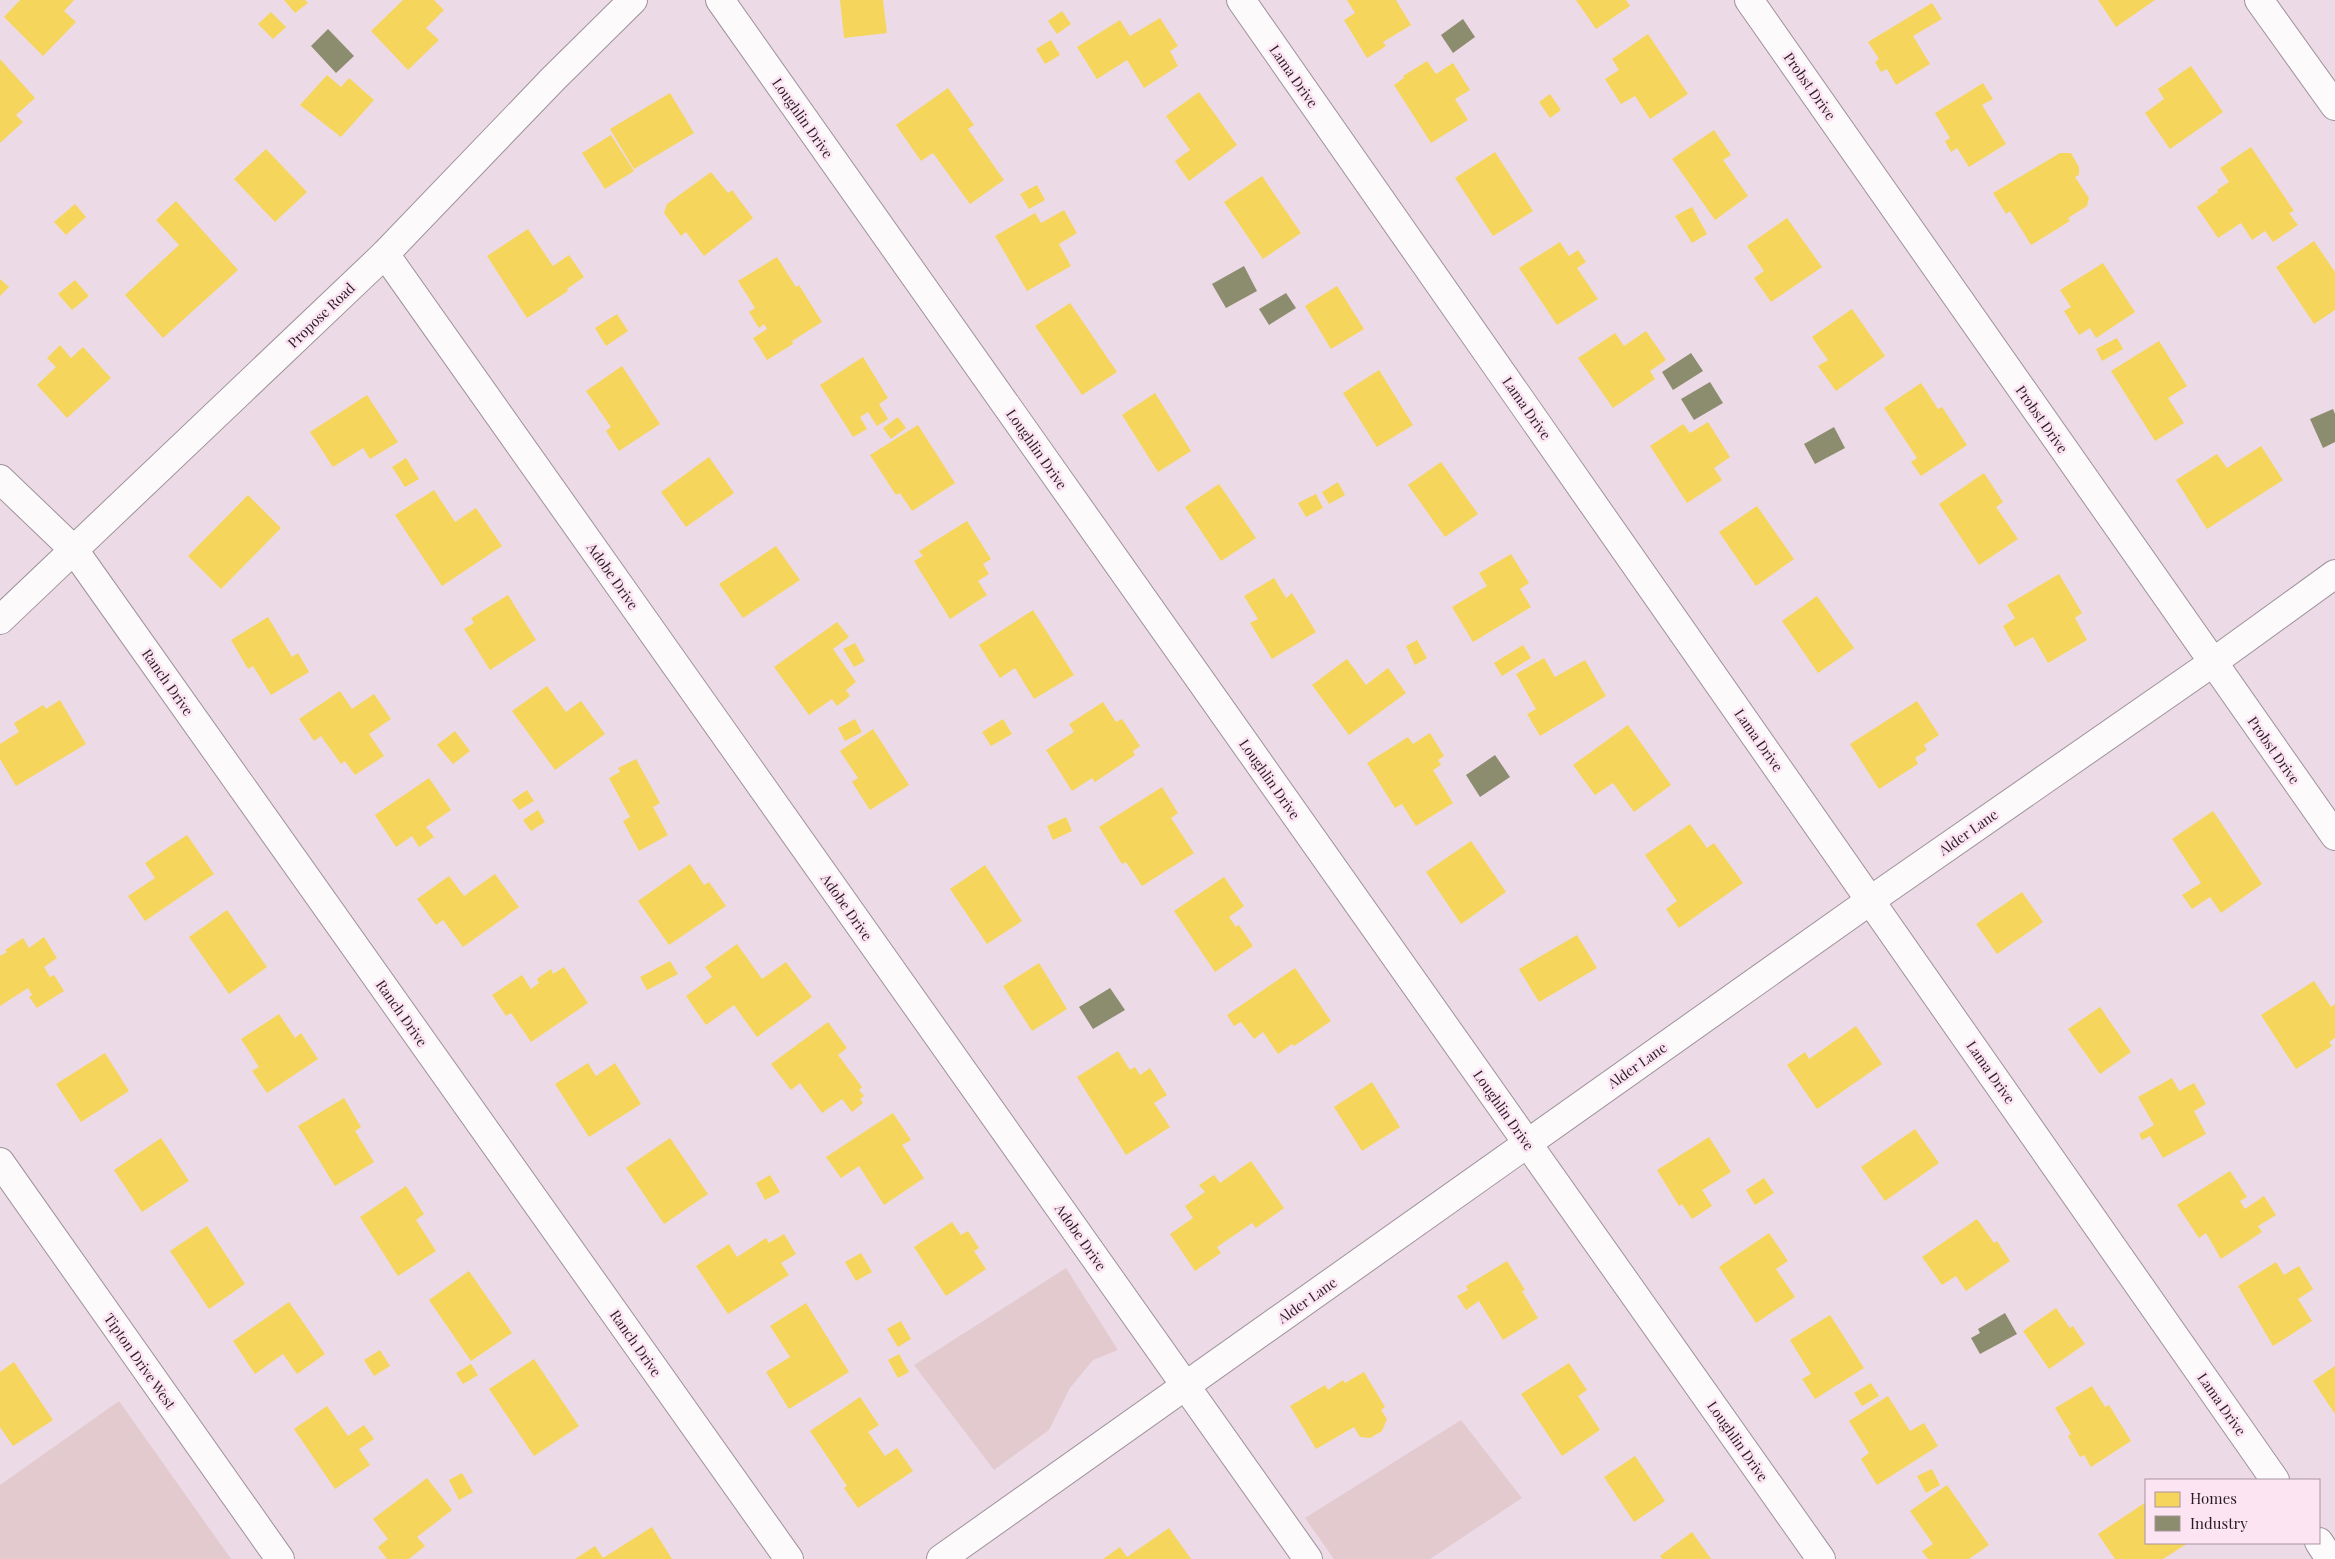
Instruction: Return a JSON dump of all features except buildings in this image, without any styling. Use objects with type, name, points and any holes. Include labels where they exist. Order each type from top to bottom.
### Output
[{"type":"street","name":"Propose Road","points":[[0,620],[385,254],[553,79],[633,0]]},
{"type":"street","name":"Loughlin Drive","points":[[720,0],[1821,1559]]},
{"type":"street","name":"Lama Drive","points":[[1241,0],[2275,1479]]},
{"type":"street","name":"Probst Drive","points":[[1749,0],[2212,664],[2335,836]]},
{"type":"street","points":[[2259,0],[2335,106]]},
{"type":"street","name":"Adobe Drive","points":[[385,254],[1308,1559]]},
{"type":"street","name":"Ranch Drive","points":[[0,479],[74,550],[789,1559]]},
{"type":"street","name":"Alder Lane","points":[[941,1559],[1871,900],[2212,664],[2335,574]]},
{"type":"street","name":"Tipton Drive West","points":[[0,1162],[280,1559]]},
{"type":"street","points":[[2320,1544],[2330,1559]]},
{"type":"shaded area","points":[[1066,1268],[1118,1350],[1093,1360],[1070,1388],[1049,1430],[994,1470],[914,1365]]},
{"type":"shaded area","points":[[119,1401],[231,1559],[0,1559],[0,1485]]},
{"type":"shaded area","points":[[1461,1420],[1522,1498],[1430,1559],[1334,1559],[1305,1518]]}]
